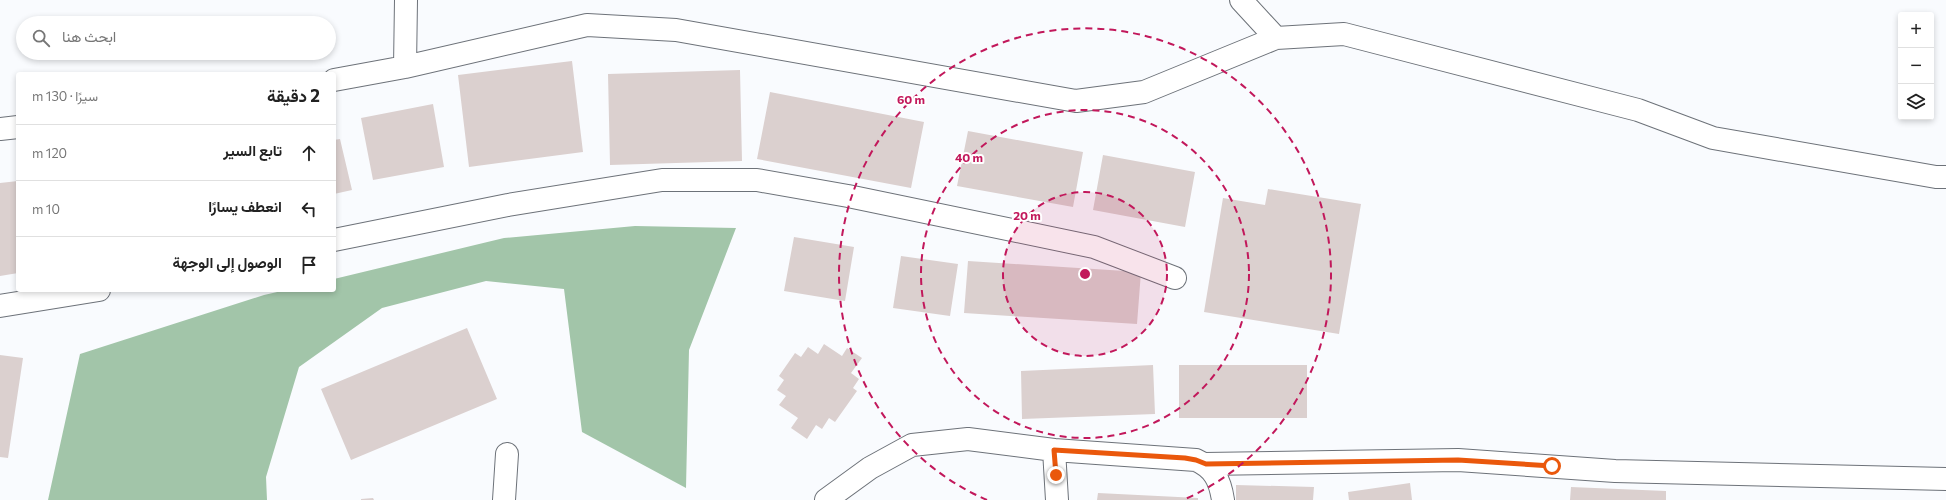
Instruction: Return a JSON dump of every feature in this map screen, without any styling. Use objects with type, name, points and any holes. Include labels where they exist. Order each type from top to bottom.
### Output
[{"type":"street","points":[[405,67],[406,0]]},
{"type":"street","points":[[1241,0],[1276,38]]},
{"type":"street","points":[[336,80],[405,67],[587,25],[676,30],[1076,101],[1144,92],[1276,38],[1344,34],[1638,110],[1713,138],[1876,167],[1946,177]]},
{"type":"street","points":[[0,129],[16,127]]},
{"type":"street","points":[[336,240],[508,205],[662,180],[757,180],[848,196],[1094,247],[1175,278]]},
{"type":"street","points":[[0,306],[87,292]]},
{"type":"street","points":[[826,500],[870,468],[912,445],[968,439],[1054,450],[1185,458],[1206,464],[1458,460],[1615,471],[1946,479]]},
{"type":"street","points":[[1054,450],[1057,500]]},
{"type":"street","points":[[504,500],[507,454]]},
{"type":"street","points":[[1206,464],[1217,476],[1223,500]]},
{"type":"green space","points":[[635,226],[736,228],[689,350],[686,488],[582,432],[564,289],[486,281],[382,308],[299,367],[266,477],[267,500],[48,500],[80,354],[264,295],[277,292],[336,292],[336,279],[504,238]]},
{"type":"building","points":[[572,61],[583,152],[469,167],[458,75]]},
{"type":"building","points":[[740,70],[742,161],[610,165],[608,74]]},
{"type":"building","points":[[770,92],[924,122],[911,188],[757,159]]},
{"type":"building","points":[[433,104],[444,167],[373,180],[361,118]]},
{"type":"building","points":[[968,131],[1083,152],[1073,207],[957,186]]},
{"type":"building","points":[[340,139],[352,190],[336,194],[336,140]]},
{"type":"building","points":[[1103,155],[1195,172],[1185,227],[1093,210]]},
{"type":"building","points":[[16,181],[16,273],[0,276],[0,183]]},
{"type":"building","points":[[1268,189],[1361,204],[1339,334],[1204,312],[1223,198],[1265,205]]},
{"type":"building","points":[[794,237],[854,247],[845,301],[784,291]]},
{"type":"building","points":[[901,256],[958,264],[950,316],[893,308]]},
{"type":"building","points":[[968,261],[1141,272],[1137,324],[964,313]]},
{"type":"building","points":[[467,328],[497,399],[351,460],[321,389]]},
{"type":"building","points":[[824,344],[842,356],[847,348],[862,358],[851,373],[859,379],[853,388],[857,391],[835,422],[829,418],[822,429],[816,425],[807,439],[791,428],[798,418],[779,405],[786,396],[777,390],[784,380],[779,376],[795,353],[801,357],[808,347],[818,354]]},
{"type":"building","points":[[0,355],[23,358],[8,458],[0,457]]},
{"type":"building","points":[[1153,365],[1155,414],[1022,419],[1021,371]]},
{"type":"building","points":[[1179,365],[1307,365],[1307,418],[1179,418]]},
{"type":"building","points":[[1410,483],[1412,500],[1349,500],[1348,492]]},
{"type":"building","points":[[1236,485],[1314,487],[1313,500],[1236,500]]},
{"type":"building","points":[[1571,487],[1666,491],[1666,500],[1570,500]]},
{"type":"building","points":[[1098,493],[1198,498],[1198,500],[1097,500]]},
{"type":"building","points":[[373,498],[374,500],[361,500],[361,499]]},
{"type":"route","points":[[1056,475],[1054,450],[1185,458],[1206,464],[1309,464],[1458,460],[1552,466]]}]
